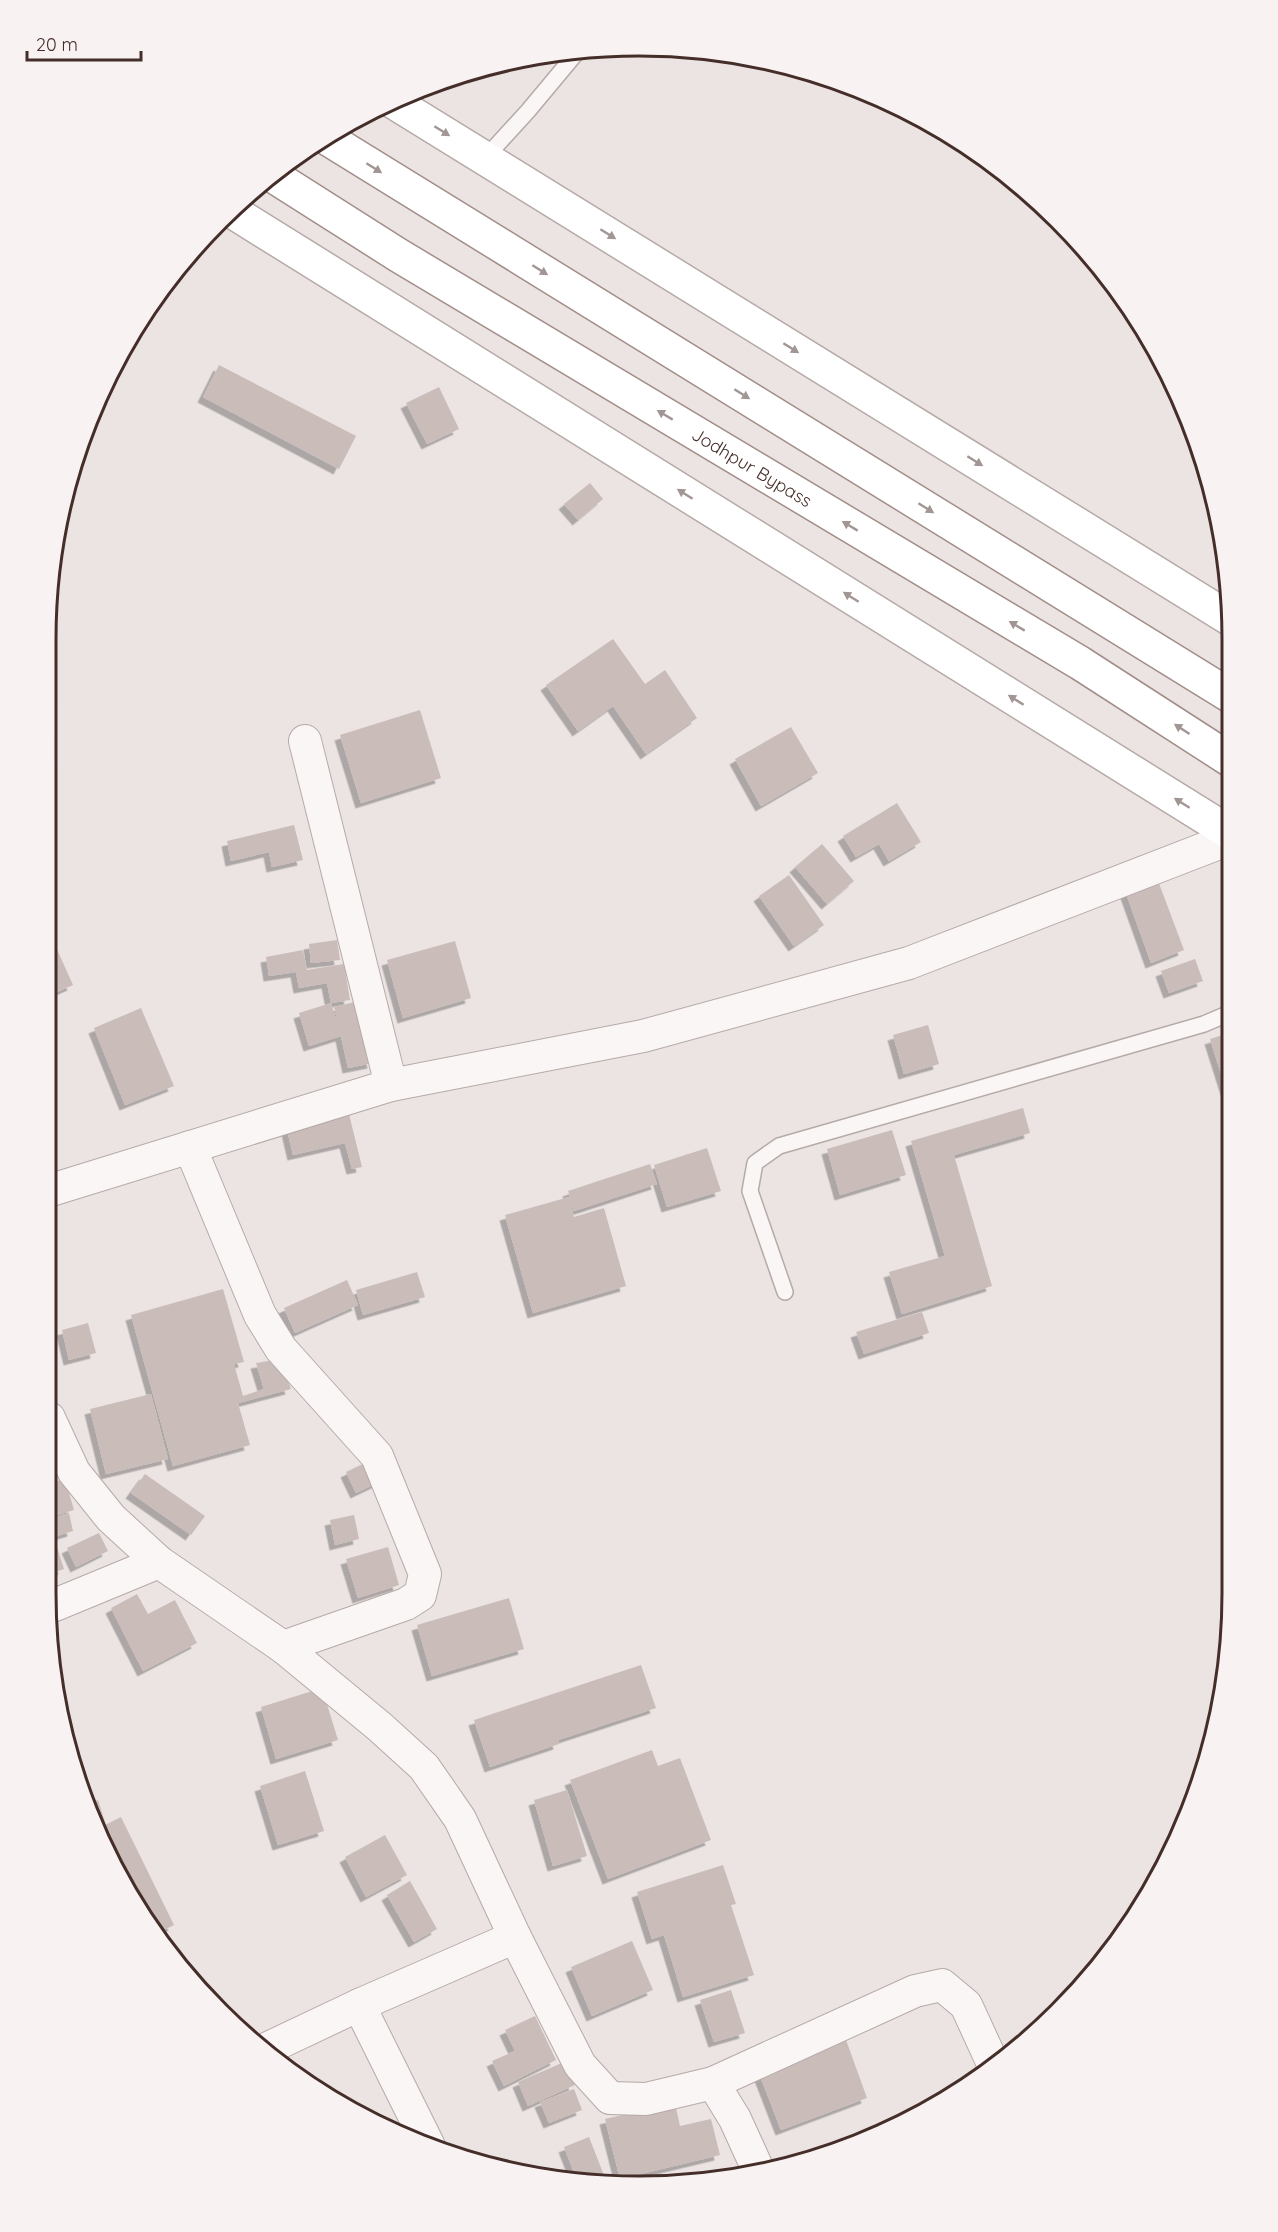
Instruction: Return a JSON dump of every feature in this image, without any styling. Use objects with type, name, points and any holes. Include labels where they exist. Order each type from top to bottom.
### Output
[{"type":"main road","points":[[401,107],[1221,613]]},
{"type":"main road","points":[[333,143],[1222,691]]},
{"type":"main road","name":"Jodhpur Bypass","points":[[279,180],[398,255],[1080,663],[1222,755]]},
{"type":"main road","points":[[238,215],[1222,830]]},
{"type":"street","points":[[305,741],[392,1085]]},
{"type":"street","points":[[56,1189],[392,1085],[643,1036],[909,963],[1222,840]]},
{"type":"street","points":[[190,1147],[260,1315],[281,1349],[377,1456],[425,1574],[420,1595],[406,1604],[283,1647]]},
{"type":"street","points":[[56,1433],[75,1472],[111,1518],[159,1562],[283,1647],[380,1727],[424,1767],[460,1819],[514,1937],[580,2065],[610,2098],[646,2099],[713,2083],[915,1991],[942,1985],[966,2005],[991,2058]]},
{"type":"street","points":[[56,1604],[159,1562]]},
{"type":"street","points":[[272,2046],[514,1937]]},
{"type":"street","points":[[359,2005],[424,2135]]},
{"type":"street","points":[[713,2083],[735,2118],[756,2164]]},
{"type":"lane","points":[[486,158],[555,80],[569,59]]},
{"type":"lane","points":[[785,1292],[750,1191],[755,1163],[779,1146],[1204,1024],[1222,1016]]},
{"type":"building","points":[[219,365],[356,436],[339,469],[203,397]]},
{"type":"building","points":[[439,387],[459,429],[427,444],[406,403]]},
{"type":"building","points":[[590,483],[603,499],[578,520],[564,504]]},
{"type":"building","points":[[613,639],[645,684],[665,670],[697,718],[646,754],[613,706],[578,731],[546,685]]},
{"type":"building","points":[[420,710],[441,778],[361,803],[340,735]]},
{"type":"building","points":[[791,727],[818,773],[761,806],[735,759]]},
{"type":"building","points":[[897,803],[921,842],[889,861],[879,844],[856,857],[843,836]]},
{"type":"building","points":[[294,825],[303,860],[272,867],[269,852],[231,861],[227,841]]},
{"type":"building","points":[[822,844],[854,881],[827,904],[795,867]]},
{"type":"building","points":[[1154,870],[1184,950],[1151,963],[1122,882]]},
{"type":"building","points":[[789,875],[824,925],[794,946],[759,896]]},
{"type":"building","points":[[337,940],[340,960],[311,963],[309,944]]},
{"type":"building","points":[[455,941],[471,998],[403,1018],[387,960]]},
{"type":"building","points":[[56,947],[73,985],[56,992]]},
{"type":"building","points":[[303,950],[307,970],[344,964],[350,1000],[331,1003],[327,983],[299,988],[296,972],[269,976],[266,957]]},
{"type":"building","points":[[1195,959],[1203,981],[1169,993],[1161,971]]},
{"type":"building","points":[[359,1001],[373,1063],[348,1068],[341,1036],[309,1046],[299,1013],[331,1003],[340,1032],[334,1007]]},
{"type":"building","points":[[141,1008],[174,1086],[125,1105],[94,1028]]},
{"type":"building","points":[[928,1025],[939,1064],[904,1074],[893,1035]]},
{"type":"building","points":[[1222,1035],[1222,1077],[1210,1039]]},
{"type":"building","points":[[1023,1108],[1030,1133],[954,1155],[992,1286],[902,1314],[889,1272],[945,1256],[911,1141]]},
{"type":"building","points":[[348,1110],[362,1167],[352,1169],[345,1143],[293,1155],[286,1125]]},
{"type":"building","points":[[892,1130],[906,1175],[840,1195],[827,1149]]},
{"type":"building","points":[[707,1148],[721,1191],[667,1207],[654,1165]]},
{"type":"building","points":[[650,1164],[657,1184],[574,1211],[568,1191]]},
{"type":"building","points":[[569,1197],[574,1217],[604,1208],[626,1286],[533,1313],[505,1215]]},
{"type":"building","points":[[417,1272],[425,1297],[363,1315],[356,1290]]},
{"type":"building","points":[[347,1280],[358,1305],[295,1333],[284,1308]]},
{"type":"building","points":[[223,1289],[244,1362],[234,1364],[243,1396],[264,1389],[256,1363],[280,1359],[291,1389],[238,1403],[250,1445],[173,1466],[131,1315]]},
{"type":"building","points":[[922,1312],[929,1333],[864,1354],[856,1332]]},
{"type":"building","points":[[88,1323],[96,1353],[69,1360],[62,1330]]},
{"type":"building","points":[[151,1394],[168,1459],[106,1474],[90,1409]]},
{"type":"building","points":[[371,1460],[381,1481],[356,1493],[346,1472]]},
{"type":"building","points":[[145,1474],[205,1516],[191,1535],[131,1493]]},
{"type":"building","points":[[65,1479],[74,1510],[56,1515],[56,1481]]},
{"type":"building","points":[[69,1513],[73,1531],[56,1536],[56,1517]]},
{"type":"building","points":[[354,1515],[359,1539],[335,1545],[330,1520]]},
{"type":"building","points":[[99,1533],[108,1551],[76,1567],[67,1548]]},
{"type":"building","points":[[56,1544],[64,1569],[56,1572]]},
{"type":"building","points":[[388,1547],[399,1585],[358,1598],[346,1559]]},
{"type":"building","points":[[137,1594],[148,1614],[175,1600],[197,1643],[143,1671],[111,1608]]},
{"type":"building","points":[[509,1598],[524,1649],[432,1676],[417,1625]]},
{"type":"building","points":[[641,1665],[656,1708],[558,1740],[559,1744],[490,1767],[474,1720]]},
{"type":"building","points":[[322,1688],[338,1740],[276,1759],[261,1707]]},
{"type":"building","points":[[652,1750],[658,1766],[680,1758],[711,1840],[608,1879],[570,1780]]},
{"type":"building","points":[[305,1771],[324,1831],[278,1845],[260,1786]]},
{"type":"building","points":[[567,1790],[587,1856],[553,1866],[534,1800]]},
{"type":"building","points":[[98,1800],[105,1822],[103,1823],[94,1801]]},
{"type":"building","points":[[121,1817],[174,1925],[163,1930],[154,1917],[134,1885],[104,1825]]},
{"type":"building","points":[[385,1835],[407,1875],[366,1897],[345,1857]]},
{"type":"building","points":[[723,1865],[736,1904],[731,1905],[754,1975],[683,1997],[664,1935],[652,1939],[637,1892]]},
{"type":"building","points":[[410,1881],[437,1929],[414,1942],[387,1895]]},
{"type":"building","points":[[632,1941],[653,1990],[592,2016],[571,1967]]},
{"type":"building","points":[[731,1990],[745,2033],[714,2042],[700,2000]]},
{"type":"building","points":[[535,2016],[556,2060],[504,2086],[492,2061],[515,2051],[505,2030]]},
{"type":"building","points":[[846,2040],[867,2098],[781,2130],[759,2073]]},
{"type":"building","points":[[564,2062],[575,2085],[528,2106],[518,2082]]},
{"type":"building","points":[[574,2089],[582,2110],[549,2123],[540,2102]]},
{"type":"building","points":[[675,2103],[680,2126],[711,2119],[720,2155],[633,2176],[619,2175],[605,2119]]},
{"type":"building","points":[[589,2137],[604,2175],[574,2173],[564,2147]]}]
